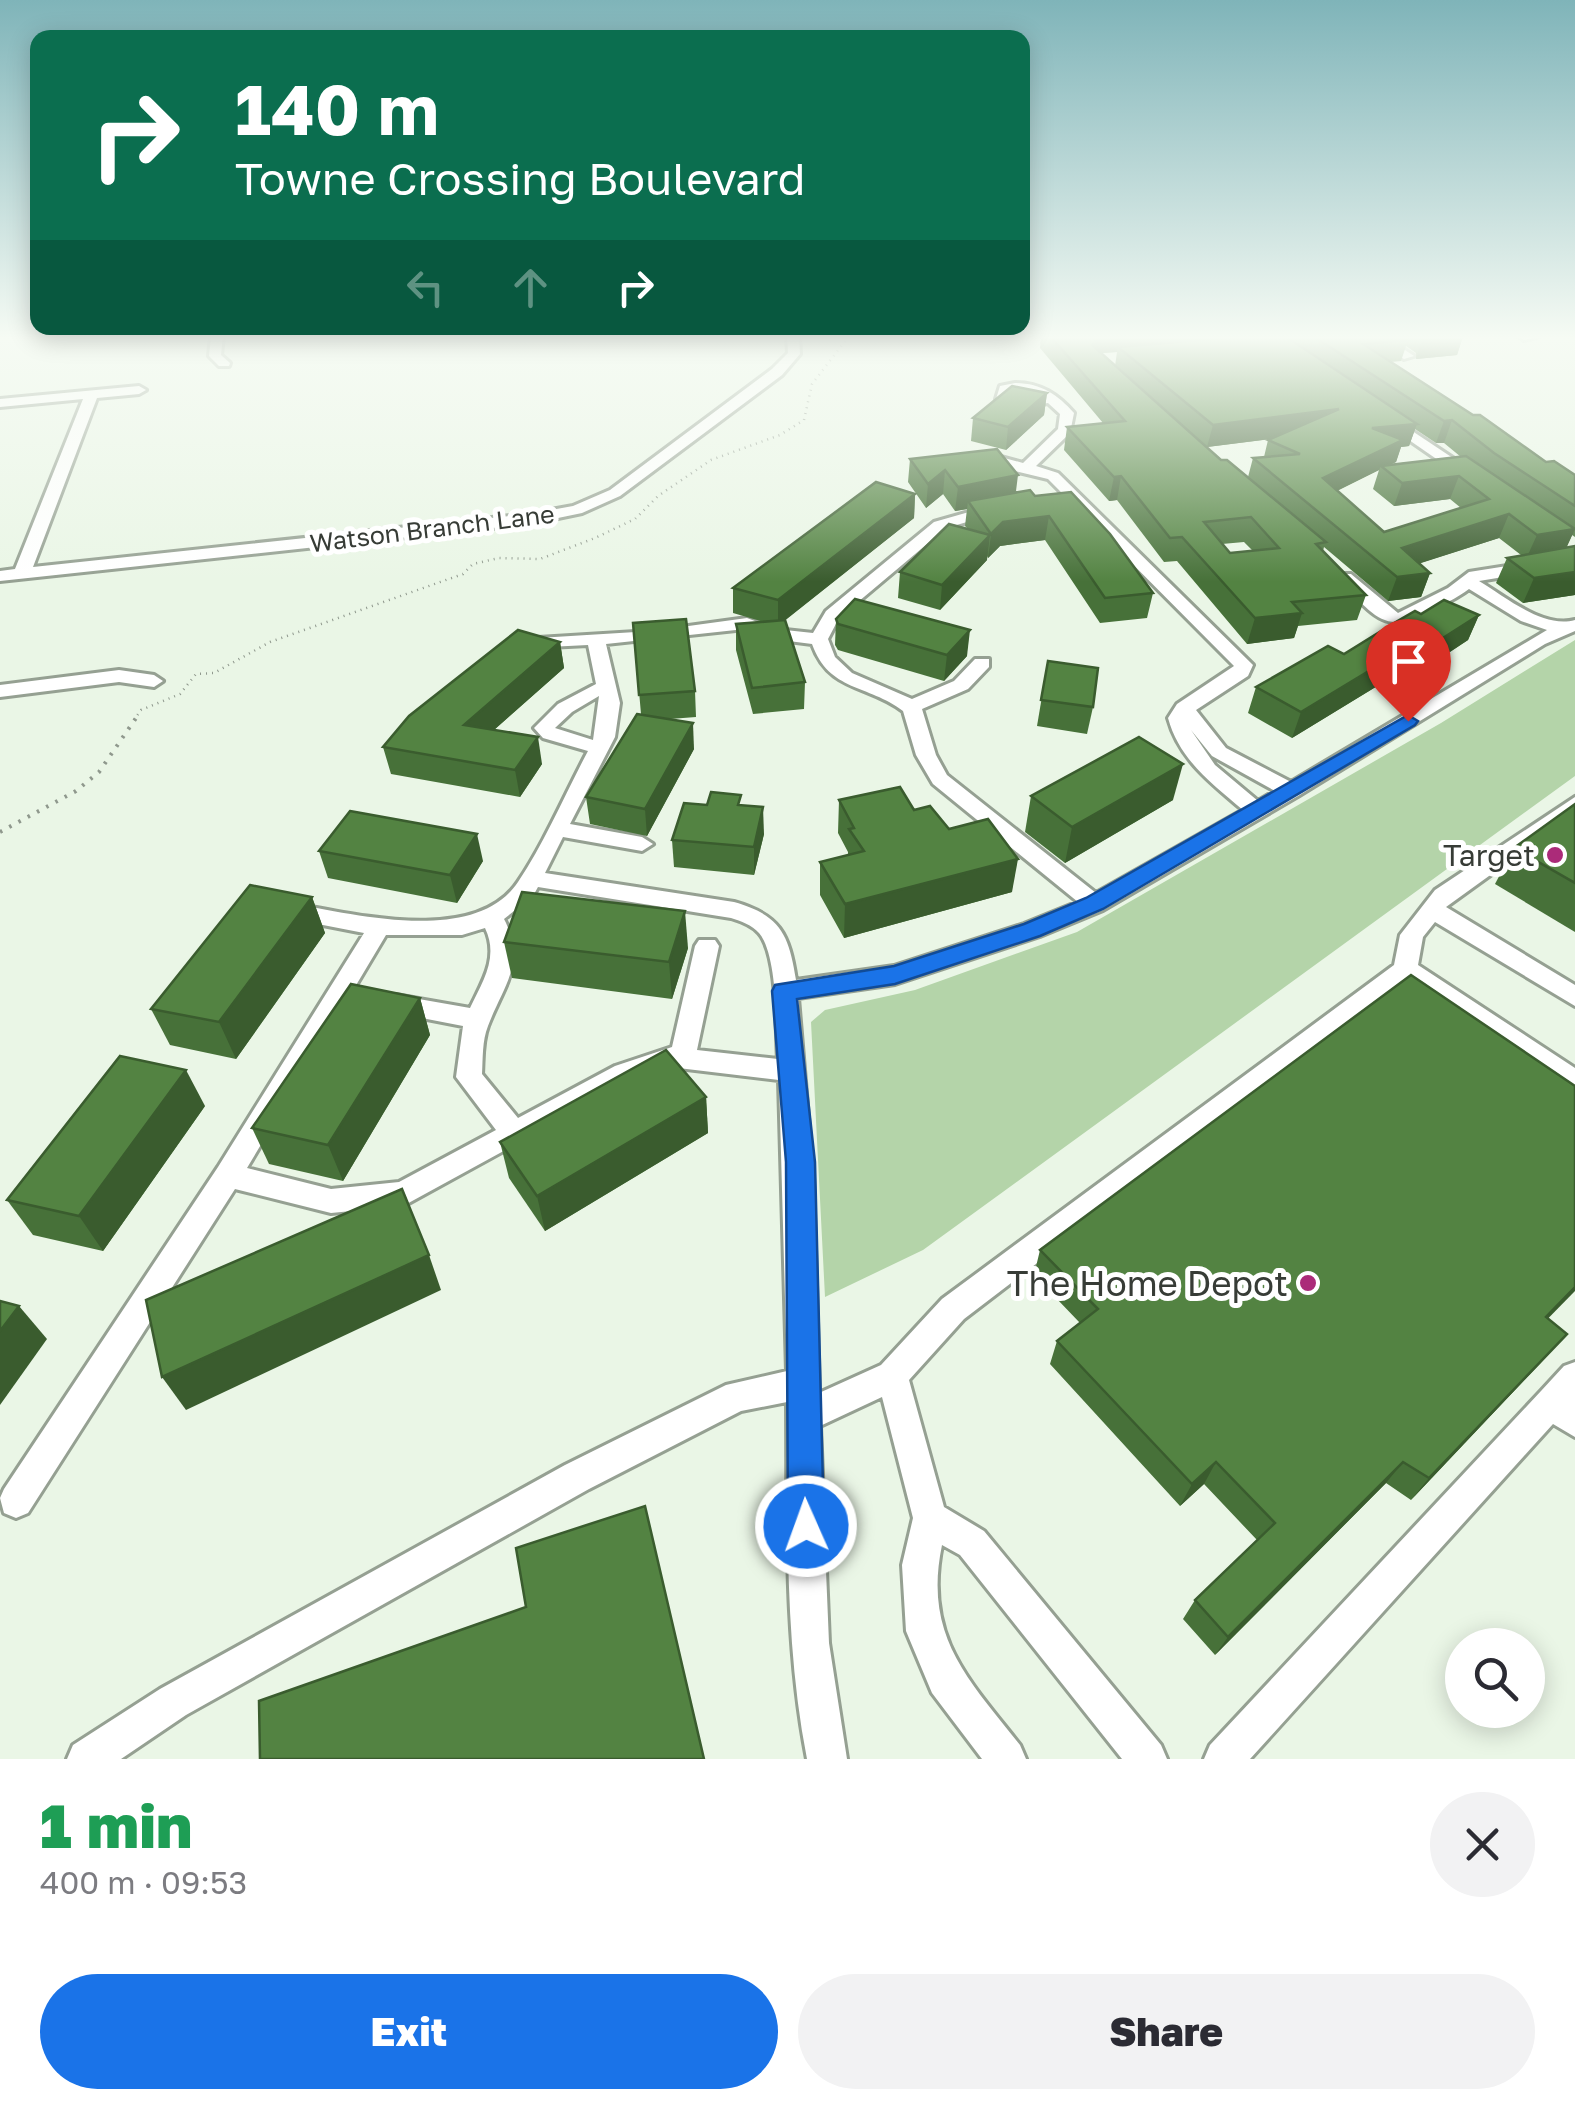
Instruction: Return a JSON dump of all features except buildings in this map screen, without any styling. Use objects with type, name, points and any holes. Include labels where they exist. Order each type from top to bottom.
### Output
[{"type":"street","points":[[22,574],[81,418]]},
{"type":"street","name":"Watson Branch Lane","points":[[0,576],[529,519],[576,510],[615,493],[716,418]]},
{"type":"street","points":[[1026,467],[1068,423],[1068,418]]},
{"type":"street","points":[[1387,418],[1478,480]]},
{"type":"street","points":[[960,463],[996,460],[1026,467],[1053,476],[1078,499],[1244,665],[1241,672],[1184,708],[1178,718],[1181,737],[1210,756],[1291,791]]},
{"type":"street","points":[[1046,503],[1078,499]]},
{"type":"street","points":[[1012,506],[940,526],[832,615],[819,639],[825,661],[848,681],[910,707],[922,726],[925,753],[940,780],[1094,904]]},
{"type":"street","points":[[1332,568],[1389,616],[1391,625],[1476,576],[1570,560],[1574,550]]},
{"type":"street","points":[[1461,587],[1526,616],[1568,628]]},
{"type":"street","points":[[1461,587],[1540,640]]},
{"type":"street","points":[[528,644],[686,633],[747,623],[773,634],[819,639]]},
{"type":"street","points":[[784,991],[895,975],[1032,930],[1094,904],[1291,791],[1540,640],[1568,628]]},
{"type":"street","points":[[268,906],[379,927],[462,926],[491,918],[525,890],[599,748],[608,722],[608,686],[596,638]]},
{"type":"street","points":[[910,707],[960,685],[982,663]]},
{"type":"street","points":[[0,691],[118,676],[154,681]]},
{"type":"street","points":[[599,748],[550,734],[544,728],[556,714],[585,694],[608,686]]},
{"type":"street","points":[[1210,756],[1255,809]]},
{"type":"street","points":[[87,1759],[173,1702],[576,1477],[737,1396],[802,1401],[892,1376],[953,1309],[1404,969],[1412,935],[1444,896],[1575,804]]},
{"type":"street","points":[[556,828],[642,844]]},
{"type":"street","points":[[532,878],[734,910],[757,918],[774,934],[784,991],[800,1162],[802,1401],[815,1696],[827,1759]]},
{"type":"street","points":[[1433,910],[1575,997]]},
{"type":"street","points":[[491,918],[504,937],[503,962],[472,1034],[470,1077],[513,1131]]},
{"type":"street","points":[[16,1500],[228,1175],[379,927]]},
{"type":"street","points":[[682,1059],[707,946]]},
{"type":"street","points":[[1404,969],[1575,1081]]},
{"type":"street","points":[[338,994],[479,1019]]},
{"type":"street","points":[[228,1175],[331,1201],[403,1194],[624,1073],[669,1057],[792,1071]]},
{"type":"street","points":[[892,1376],[930,1518],[920,1565],[924,1631],[945,1680],[1006,1759]]},
{"type":"street","points":[[1224,1759],[1567,1400]]},
{"type":"street","points":[[930,1518],[972,1543],[1147,1759]]},
{"type":"path","points":[[0,832],[76,792],[99,772],[141,710],[180,694],[196,674],[214,673],[270,642],[462,574],[473,564],[560,554],[635,519],[658,496],[711,460],[792,429],[804,418]]},
{"type":"green space","points":[[1575,640],[1575,776],[923,1250],[825,1297],[811,1022],[825,1010],[915,990],[1077,932],[1441,723]]},
{"type":"place","name":"Target","points":[[1555,855]]},
{"type":"place","name":"The Home Depot","points":[[1308,1283]]},
{"type":"route","points":[[806,1526],[800,1162],[784,991],[841,986],[950,960],[1094,904],[1408,721]]}]
